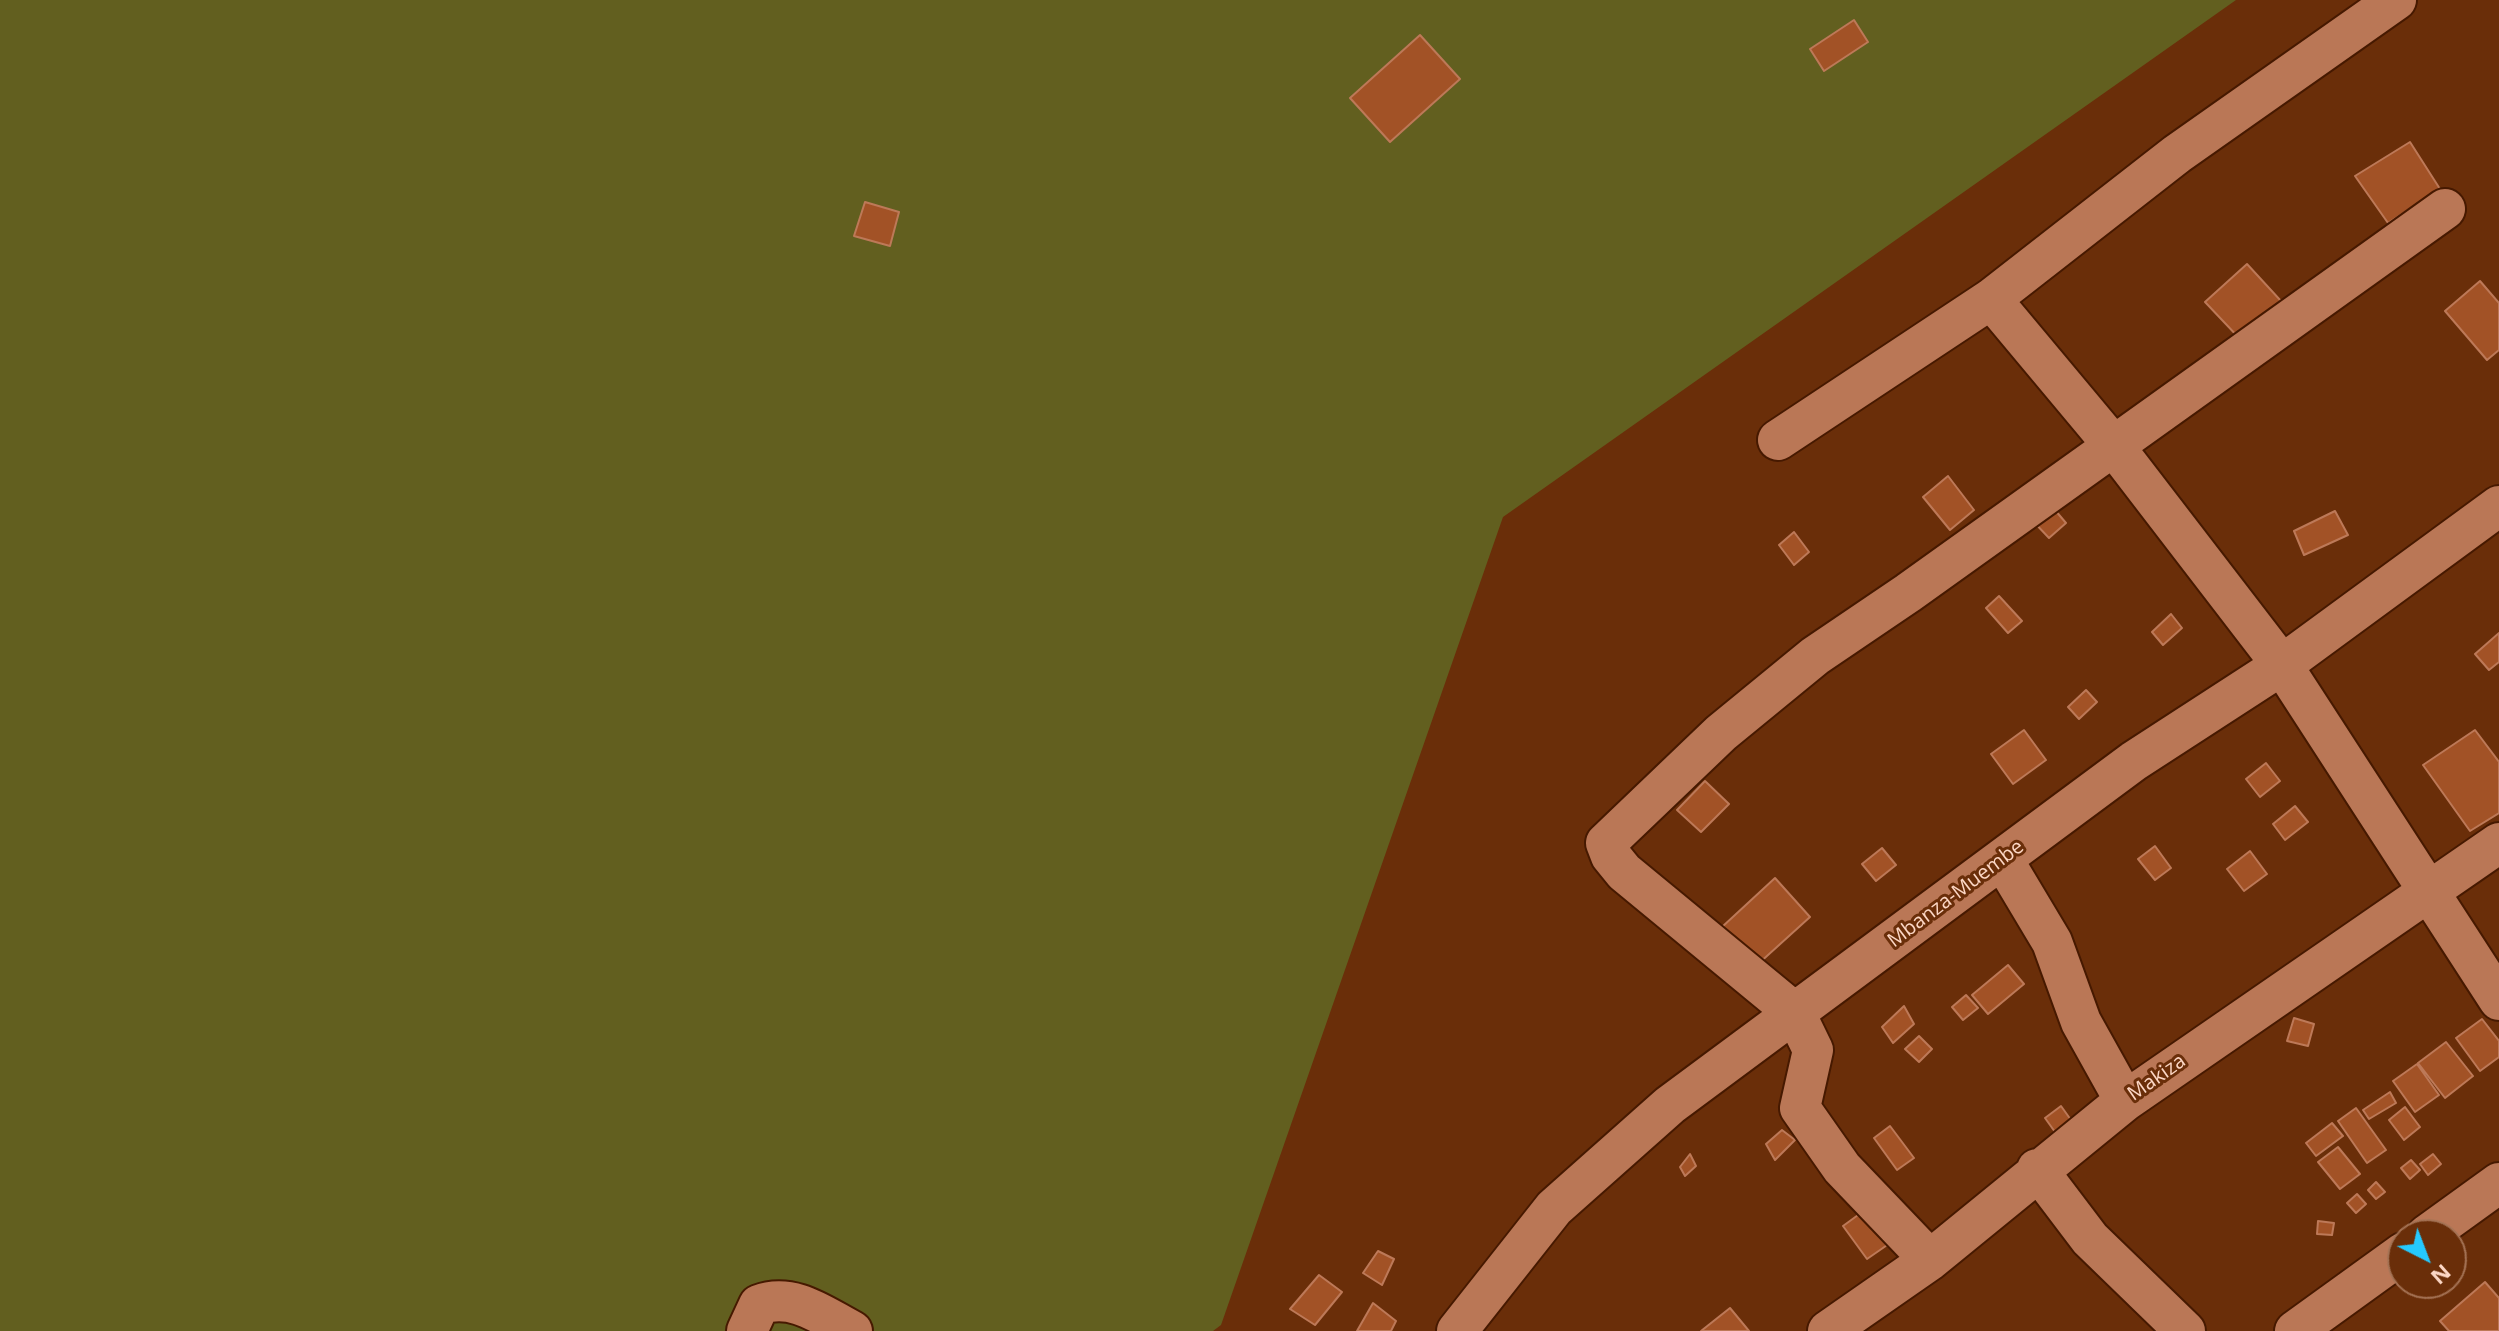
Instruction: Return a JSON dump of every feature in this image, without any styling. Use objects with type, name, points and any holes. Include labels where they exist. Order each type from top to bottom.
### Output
[{"type":"street","points":[[1778,440],[1991,299],[2177,154],[2396,0]]},
{"type":"street","points":[[1930,1260],[1842,1168],[1800,1108],[1813,1050],[1795,1013],[1624,872],[1606,843],[1721,733],[1815,656],[2445,209]]},
{"type":"street","points":[[1991,299],[2113,445],[2282,665],[2428,895],[2499,1000]]},
{"type":"street","name":"Mbanza-Muembe","points":[[1457,1331],[1554,1208],[1611,1154],[1670,1105],[2134,761],[2282,665],[2499,506]]},
{"type":"street","name":"Makiza","points":[[1828,1331],[1930,1260],[2037,1169],[2125,1101],[2276,994],[2428,895],[2499,843]]},
{"type":"street","points":[[2003,860],[2052,942],[2081,1022],[2125,1101]]},
{"type":"street","points":[[2037,1169],[2090,1239],[2185,1331]]},
{"type":"street","points":[[2449,1219],[2499,1183]]},
{"type":"street","points":[[2295,1331],[2387,1265]]},
{"type":"street","points":[[747,1331],[759,1305],[774,1299],[799,1303],[852,1331]]},
{"type":"shaded area","points":[[0,0],[2236,0],[1503,517],[1221,1325],[1213,1331],[0,1331]]},
{"type":"building","points":[[1854,20],[1868,42],[1824,71],[1810,49]]},
{"type":"building","points":[[1420,35],[1460,79],[1390,142],[1350,98]]},
{"type":"building","points":[[2410,142],[2440,189],[2388,223],[2355,176]]},
{"type":"building","points":[[865,202],[899,212],[890,246],[854,236]]},
{"type":"building","points":[[2247,264],[2281,301],[2240,339],[2205,302]]},
{"type":"building","points":[[2480,281],[2499,303],[2499,350],[2487,360],[2445,311]]},
{"type":"building","points":[[1948,476],[1974,510],[1950,530],[1923,497]]},
{"type":"building","points":[[2049,503],[2066,523],[2049,538],[2031,519]]},
{"type":"building","points":[[2335,511],[2348,535],[2304,555],[2294,531]]},
{"type":"building","points":[[1794,532],[1809,552],[1794,565],[1779,545]]},
{"type":"building","points":[[1999,596],[2022,621],[2008,633],[1986,608]]},
{"type":"building","points":[[2171,614],[2182,628],[2163,645],[2152,632]]},
{"type":"building","points":[[2499,633],[2499,662],[2489,670],[2475,654]]},
{"type":"building","points":[[2086,690],[2097,702],[2079,719],[2068,707]]},
{"type":"building","points":[[2024,730],[2046,760],[2013,784],[1991,754]]},
{"type":"building","points":[[2475,730],[2499,762],[2499,813],[2470,831],[2423,765]]},
{"type":"building","points":[[2266,763],[2280,781],[2260,797],[2246,779]]},
{"type":"building","points":[[1705,781],[1729,804],[1701,832],[1677,810]]},
{"type":"building","points":[[2295,806],[2308,822],[2285,840],[2273,824]]},
{"type":"building","points":[[2155,846],[2171,868],[2155,880],[2138,859]]},
{"type":"building","points":[[1882,848],[1896,865],[1876,881],[1862,864]]},
{"type":"building","points":[[2250,851],[2267,874],[2244,891],[2227,869]]},
{"type":"building","points":[[1775,878],[1810,917],[1757,965],[1722,927]]},
{"type":"building","points":[[2008,965],[2024,984],[1988,1014],[1972,995]]},
{"type":"building","points":[[1966,995],[1978,1008],[1963,1020],[1952,1007]]},
{"type":"building","points":[[1904,1006],[1914,1024],[1893,1043],[1882,1027]]},
{"type":"building","points":[[2294,1018],[2314,1024],[2308,1046],[2287,1041]]},
{"type":"building","points":[[2482,1019],[2499,1041],[2499,1057],[2480,1071],[2456,1038]]},
{"type":"building","points":[[1919,1036],[1932,1049],[1919,1062],[1905,1049]]},
{"type":"building","points":[[2446,1042],[2473,1076],[2445,1098],[2418,1063]]},
{"type":"building","points":[[2417,1064],[2439,1095],[2415,1112],[2393,1081]]},
{"type":"building","points":[[2390,1092],[2396,1103],[2369,1119],[2363,1110]]},
{"type":"building","points":[[2061,1106],[2071,1120],[2055,1132],[2045,1118]]},
{"type":"building","points":[[2405,1107],[2420,1127],[2404,1140],[2389,1120]]},
{"type":"building","points":[[2356,1108],[2386,1150],[2367,1163],[2338,1121]]},
{"type":"building","points":[[2332,1123],[2343,1136],[2316,1156],[2306,1143]]},
{"type":"building","points":[[1890,1126],[1914,1158],[1897,1170],[1874,1138]]},
{"type":"building","points":[[1782,1130],[1795,1140],[1775,1160],[1766,1144]]},
{"type":"building","points":[[2338,1147],[2360,1174],[2340,1189],[2318,1162]]},
{"type":"building","points":[[1690,1154],[1696,1166],[1685,1176],[1680,1167]]},
{"type":"building","points":[[2433,1154],[2441,1164],[2428,1175],[2420,1164]]},
{"type":"building","points":[[2411,1160],[2420,1170],[2410,1179],[2401,1168]]},
{"type":"building","points":[[2376,1182],[2385,1192],[2376,1199],[2368,1190]]},
{"type":"building","points":[[2357,1194],[2366,1204],[2356,1213],[2347,1203]]},
{"type":"building","points":[[1869,1207],[1893,1241],[1867,1259],[1843,1226]]},
{"type":"building","points":[[2318,1221],[2334,1223],[2332,1235],[2317,1234]]},
{"type":"building","points":[[1378,1251],[1394,1259],[1382,1285],[1363,1273]]},
{"type":"building","points":[[1319,1275],[1342,1292],[1315,1325],[1290,1309]]},
{"type":"building","points":[[2485,1282],[2499,1298],[2499,1331],[2449,1331],[2440,1321]]},
{"type":"building","points":[[1373,1303],[1396,1321],[1391,1331],[1357,1331]]},
{"type":"building","points":[[1730,1308],[1749,1331],[1701,1331]]}]
